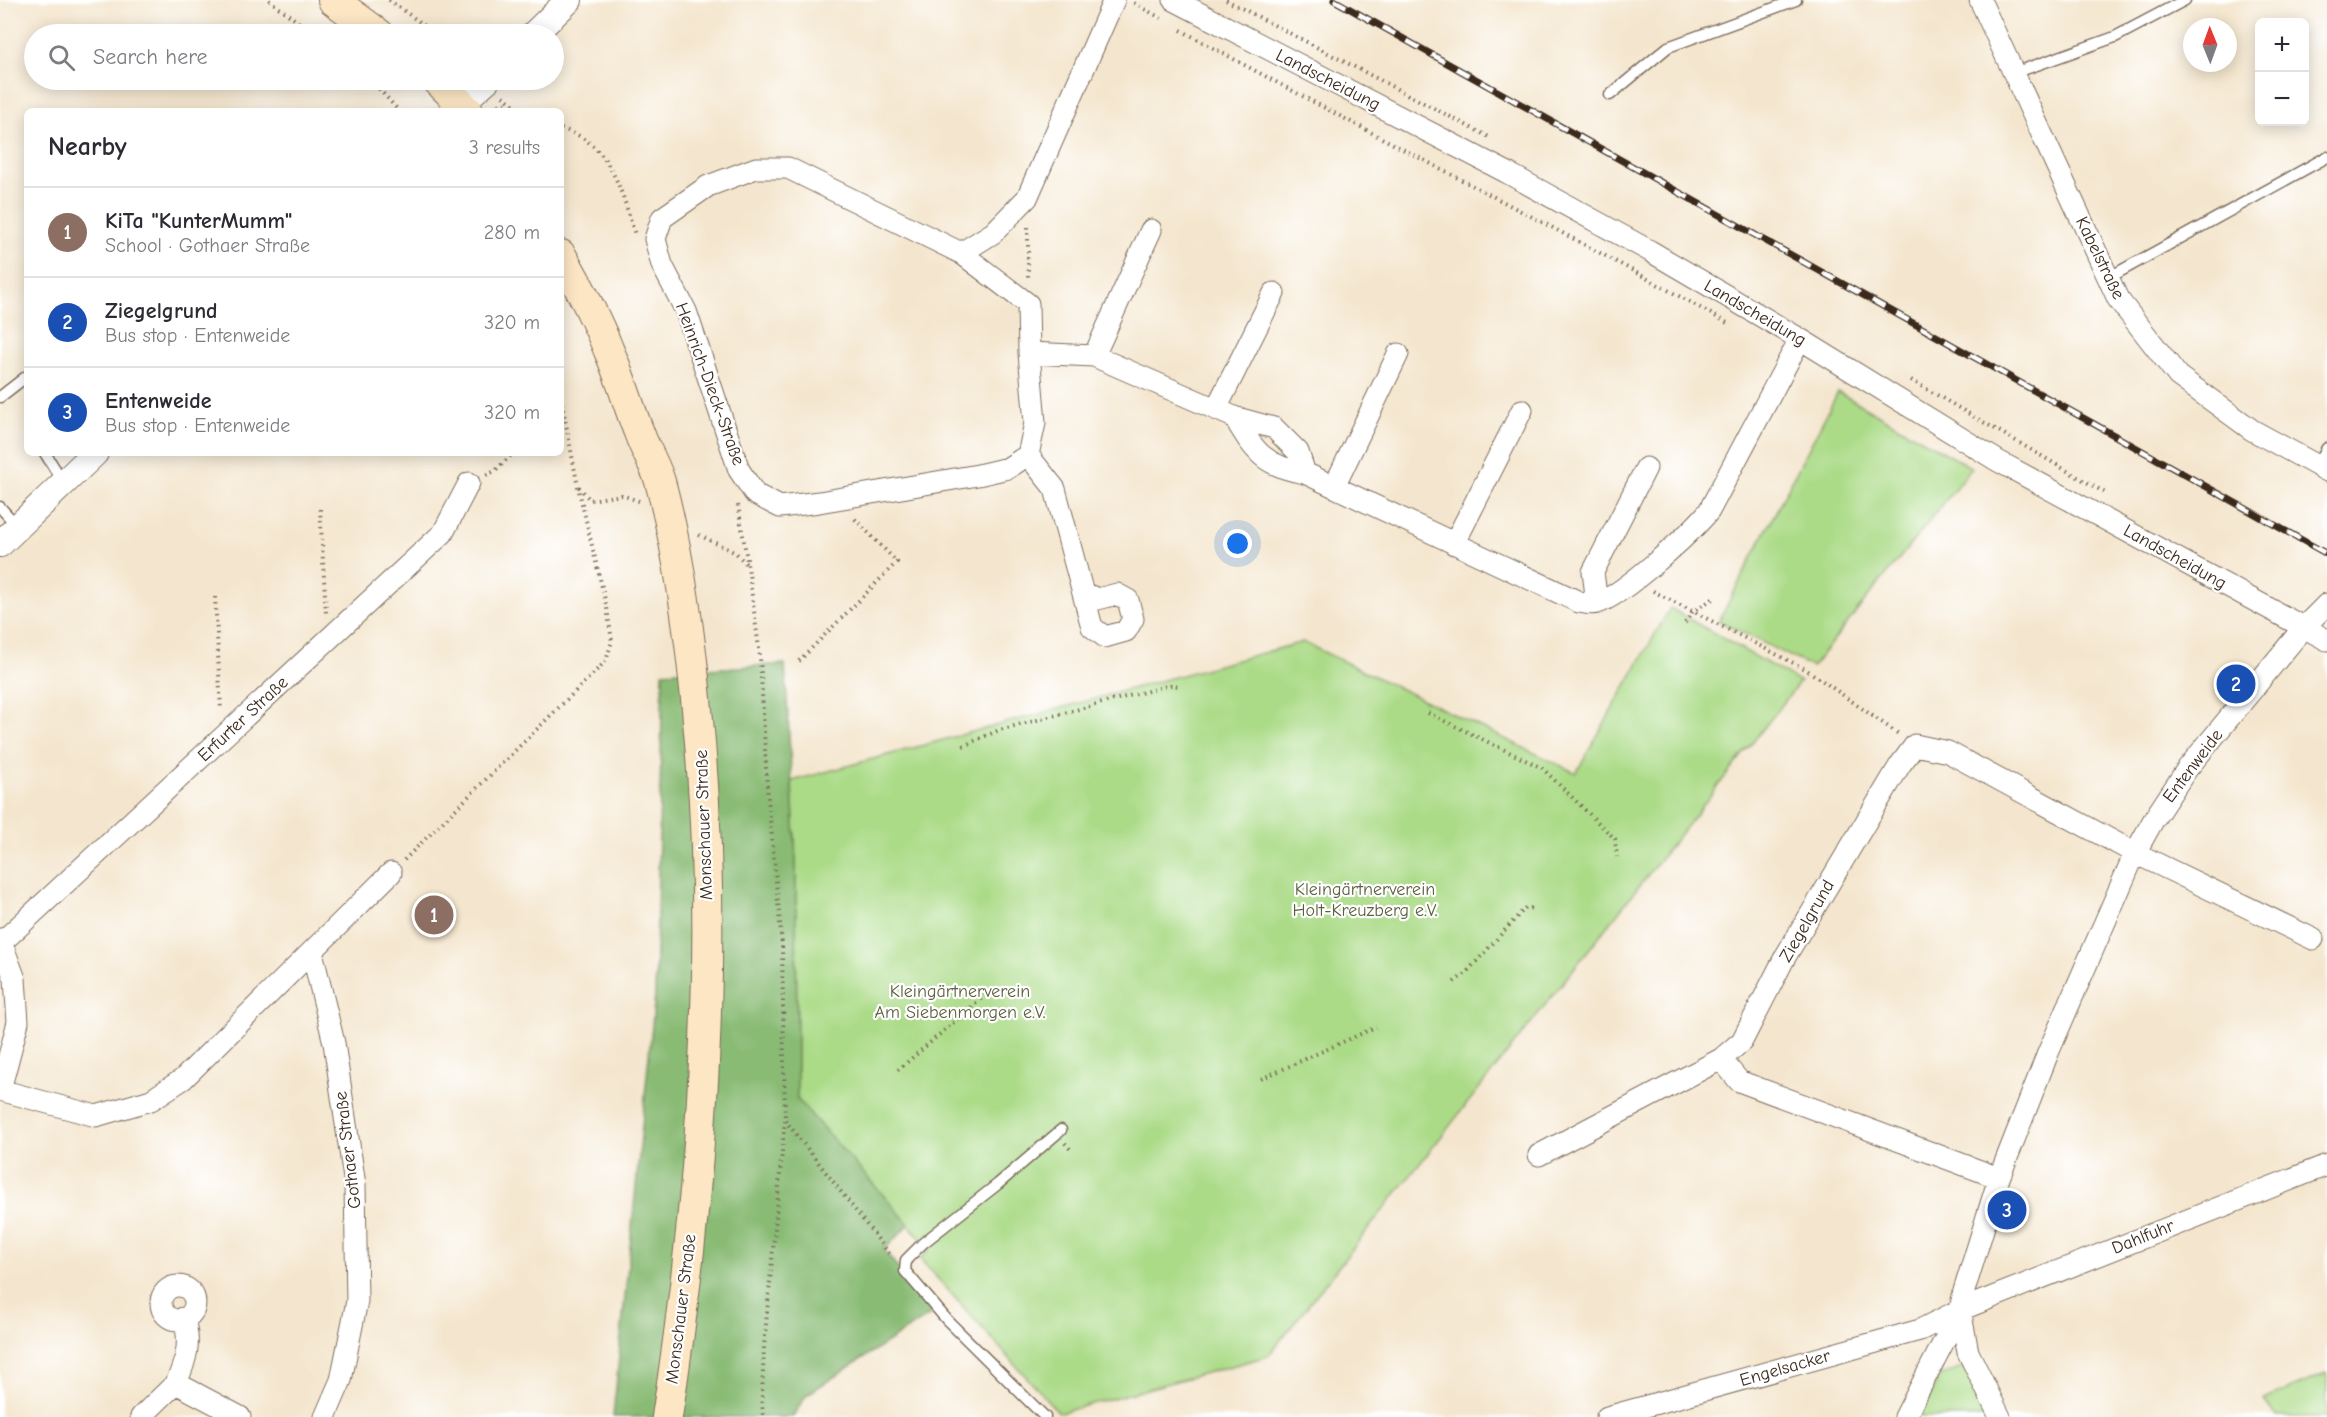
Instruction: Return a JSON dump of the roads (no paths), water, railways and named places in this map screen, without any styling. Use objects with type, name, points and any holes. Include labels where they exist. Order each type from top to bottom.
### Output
[{"type":"main road","points":[[333,0],[365,24]]},
{"type":"main road","points":[[445,90],[460,108]]},
{"type":"main road","name":"Monschauer Straße","points":[[564,261],[610,351],[640,437],[660,482],[692,652],[702,762],[708,864],[708,970],[690,1245],[667,1417]]},
{"type":"street","points":[[544,24],[569,0]]},
{"type":"street","points":[[961,253],[993,233],[1028,198],[1114,0]]},
{"type":"street","name":"Landscheidung","points":[[1174,0],[1516,178],[1650,251],[1800,339],[1998,461],[2327,640]]},
{"type":"street","name":"Kabelstraße","points":[[1980,0],[2118,299],[2178,376],[2252,430],[2324,462]]},
{"type":"street","points":[[460,108],[477,90]]},
{"type":"street","name":"Heinrich-Dieck-Straße","points":[[1028,455],[1008,468],[998,471],[780,507],[755,494],[739,470],[686,311],[662,265],[655,239],[662,218],[708,186],[756,168],[788,168],[961,253],[1028,304],[1029,353]]},
{"type":"street","points":[[1094,356],[1151,230]]},
{"type":"street","points":[[1225,413],[1274,293]]},
{"type":"street","points":[[1225,413],[1263,459],[1284,470],[1305,473],[1579,602],[1597,603],[1617,593],[1633,581],[1695,528],[1709,511],[1800,339]]},
{"type":"street","points":[[1083,593],[1055,489],[1028,455],[1035,423],[1029,353],[1094,356],[1225,413],[1274,428],[1298,452],[1305,473]]},
{"type":"street","points":[[1334,487],[1398,354]]},
{"type":"street","points":[[1454,544],[1522,410]]},
{"type":"street","points":[[9,535],[92,456]]},
{"type":"street","points":[[1597,603],[1593,572],[1646,468]]},
{"type":"street","name":"Erfurter Straße","points":[[1,940],[443,533],[469,483]]},
{"type":"street","points":[[2304,627],[2327,604]]},
{"type":"street","name":"Entenweide","points":[[1905,1417],[1960,1310],[1999,1178],[2048,1053],[2135,853],[2187,768],[2304,627]]},
{"type":"street","name":"Ziegelgrund","points":[[1539,1155],[1720,1059],[1742,1041],[1785,957],[1895,774],[1915,745],[1948,752],[2135,853]]},
{"type":"street","points":[[2135,853],[2313,939]]},
{"type":"street","points":[[1,940],[15,979],[18,1022],[0,1090],[96,1116],[151,1100],[183,1079],[391,873]]},
{"type":"street","name":"Gothaer Straße","points":[[312,952],[334,1043],[355,1185],[357,1301],[341,1380],[325,1417]]},
{"type":"street","points":[[1720,1059],[1739,1081],[1999,1178]]},
{"type":"street","name":"Dahlfuhr","points":[[1960,1310],[2327,1165]]},
{"type":"street","points":[[1960,1310],[1968,1352],[2000,1417]]},
{"type":"street","name":"Engelsacker","points":[[1607,1417],[1920,1330],[1960,1310]]},
{"type":"street","points":[[141,1417],[176,1383],[186,1362],[188,1331],[183,1318]]},
{"type":"street","points":[[176,1383],[240,1417]]},
{"type":"lane","points":[[1610,95],[1668,47],[1796,0]]},
{"type":"lane","points":[[2014,73],[2115,37],[2185,0]]},
{"type":"lane","points":[[2108,278],[2327,157]]},
{"type":"lane","points":[[0,397],[24,378]]},
{"type":"lane","points":[[47,456],[63,483]]},
{"type":"lane","points":[[0,507],[9,535]]},
{"type":"lane","points":[[1045,1417],[947,1320],[905,1272],[906,1260],[923,1243],[998,1184],[1061,1130]]},
{"type":"railway","points":[[1334,0],[2327,554]]},
{"type":"place","name":"Ziegelgrund","points":[[2236,684]]},
{"type":"place","name":"KiTa \"KunterMumm\"","points":[[434,915]]},
{"type":"place","name":"Entenweide","points":[[2007,1210]]},
{"type":"park label","name":"Kleingärtnerverein Holt-Kreuzberg e.V.","points":[[1365,899]]},
{"type":"park label","name":"Kleingärtnerverein Am Siebenmorgen e.V.","points":[[960,1001]]}]
